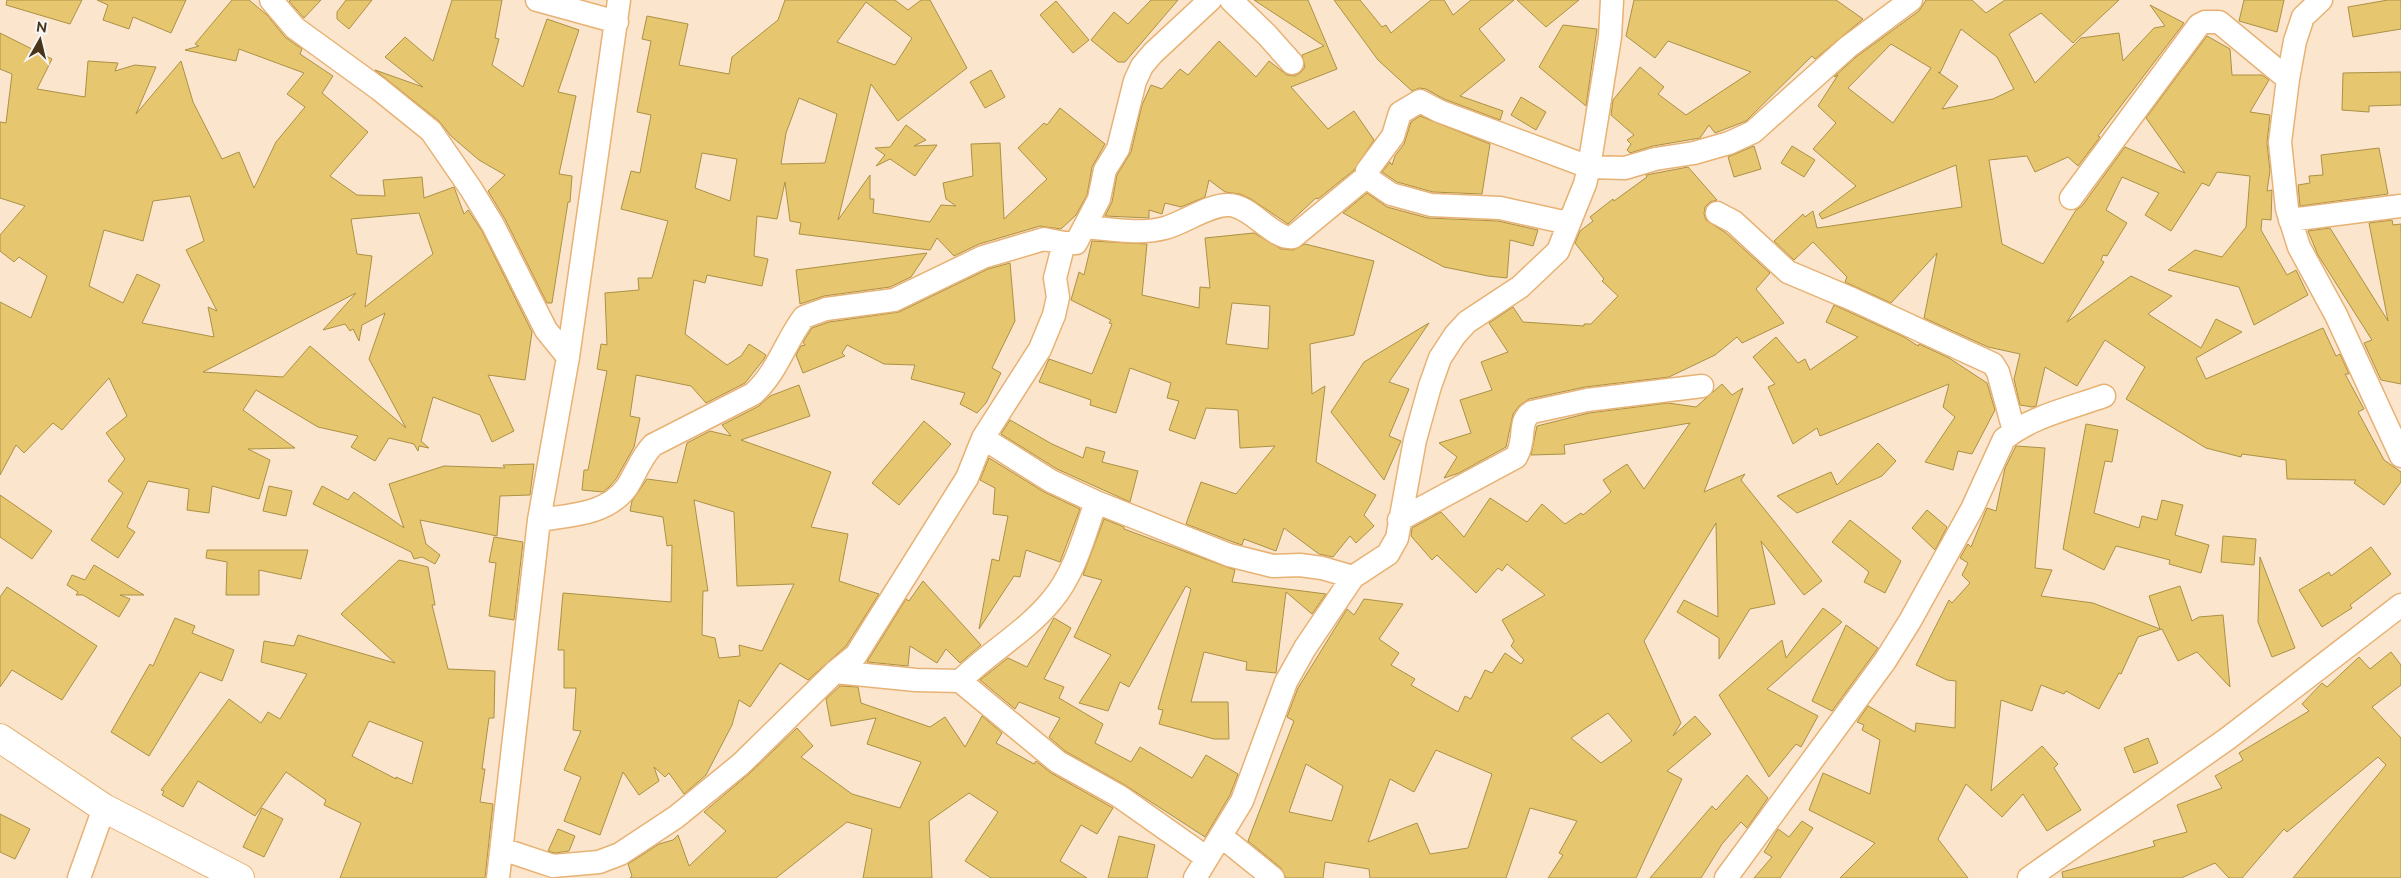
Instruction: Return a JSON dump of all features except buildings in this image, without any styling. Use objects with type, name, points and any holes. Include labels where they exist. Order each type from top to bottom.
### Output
[{"type":"street","points":[[271,0],[295,28],[379,89],[431,131],[493,225],[546,330],[568,358]]},
{"type":"street","points":[[498,878],[539,520],[568,358],[618,11],[537,0]]},
{"type":"street","points":[[539,520],[591,511],[616,500],[627,487],[644,454],[653,445],[753,394],[763,386],[773,373],[804,317],[826,308],[894,300],[983,257],[1044,239],[1076,243],[1099,199],[1105,170],[1118,149],[1135,81],[1142,66],[1153,52],[1210,0]]},
{"type":"street","points":[[1231,0],[1267,35],[1292,64]]},
{"type":"street","points":[[1195,878],[1242,800],[1286,682],[1304,648],[1353,577],[1388,554],[1397,538],[1399,520],[1409,481],[1415,440],[1440,358],[1455,335],[1467,322],[1520,287],[1558,251],[1585,184],[1589,167],[1610,37],[1612,0]]},
{"type":"street","points":[[1085,227],[1142,232],[1165,228],[1217,207],[1229,205],[1250,213],[1284,237],[1289,238],[1296,235],[1366,178],[1367,171],[1393,136],[1400,113],[1420,101],[1438,111],[1589,167],[1625,168],[1655,159],[1729,143],[1753,132],[1848,47],[1911,0]]},
{"type":"street","points":[[2321,0],[2303,17],[2288,79],[2280,142],[2287,209],[2298,247],[2336,315],[2401,456]]},
{"type":"street","points":[[2072,198],[2199,25],[2205,22],[2219,22],[2288,79]]},
{"type":"street","points":[[1366,178],[1391,194],[1431,205],[1500,208],[1568,223]]},
{"type":"street","points":[[2290,220],[2401,206]]},
{"type":"street","points":[[1718,213],[1734,222],[1788,272],[1861,303],[1993,364],[1998,372],[2014,431]]},
{"type":"street","points":[[502,849],[553,866],[600,862],[620,854],[676,818],[741,764],[835,672],[856,655],[967,478],[983,438],[1022,380],[1048,333],[1058,297],[1055,278],[1064,243]]},
{"type":"street","points":[[1399,520],[1516,457],[1522,448],[1522,424],[1526,416],[1532,412],[1587,400],[1702,386]]},
{"type":"street","points":[[1726,878],[1890,653],[1932,585],[1972,509],[2004,439],[2014,431],[2037,420],[2104,396]]},
{"type":"street","points":[[983,438],[1051,482],[1096,502],[1249,562],[1273,566],[1300,565],[1322,568],[1353,577]]},
{"type":"street","points":[[960,681],[1038,616],[1054,599],[1066,580],[1096,502]]},
{"type":"street","points":[[2029,878],[2227,739],[2401,604]]},
{"type":"street","points":[[835,672],[916,680],[960,681],[1058,762],[1119,796],[1207,858]]},
{"type":"street","points":[[0,738],[104,808],[240,878]]},
{"type":"street","points":[[79,878],[104,808]]},
{"type":"street","points":[[1221,836],[1272,878]]}]
